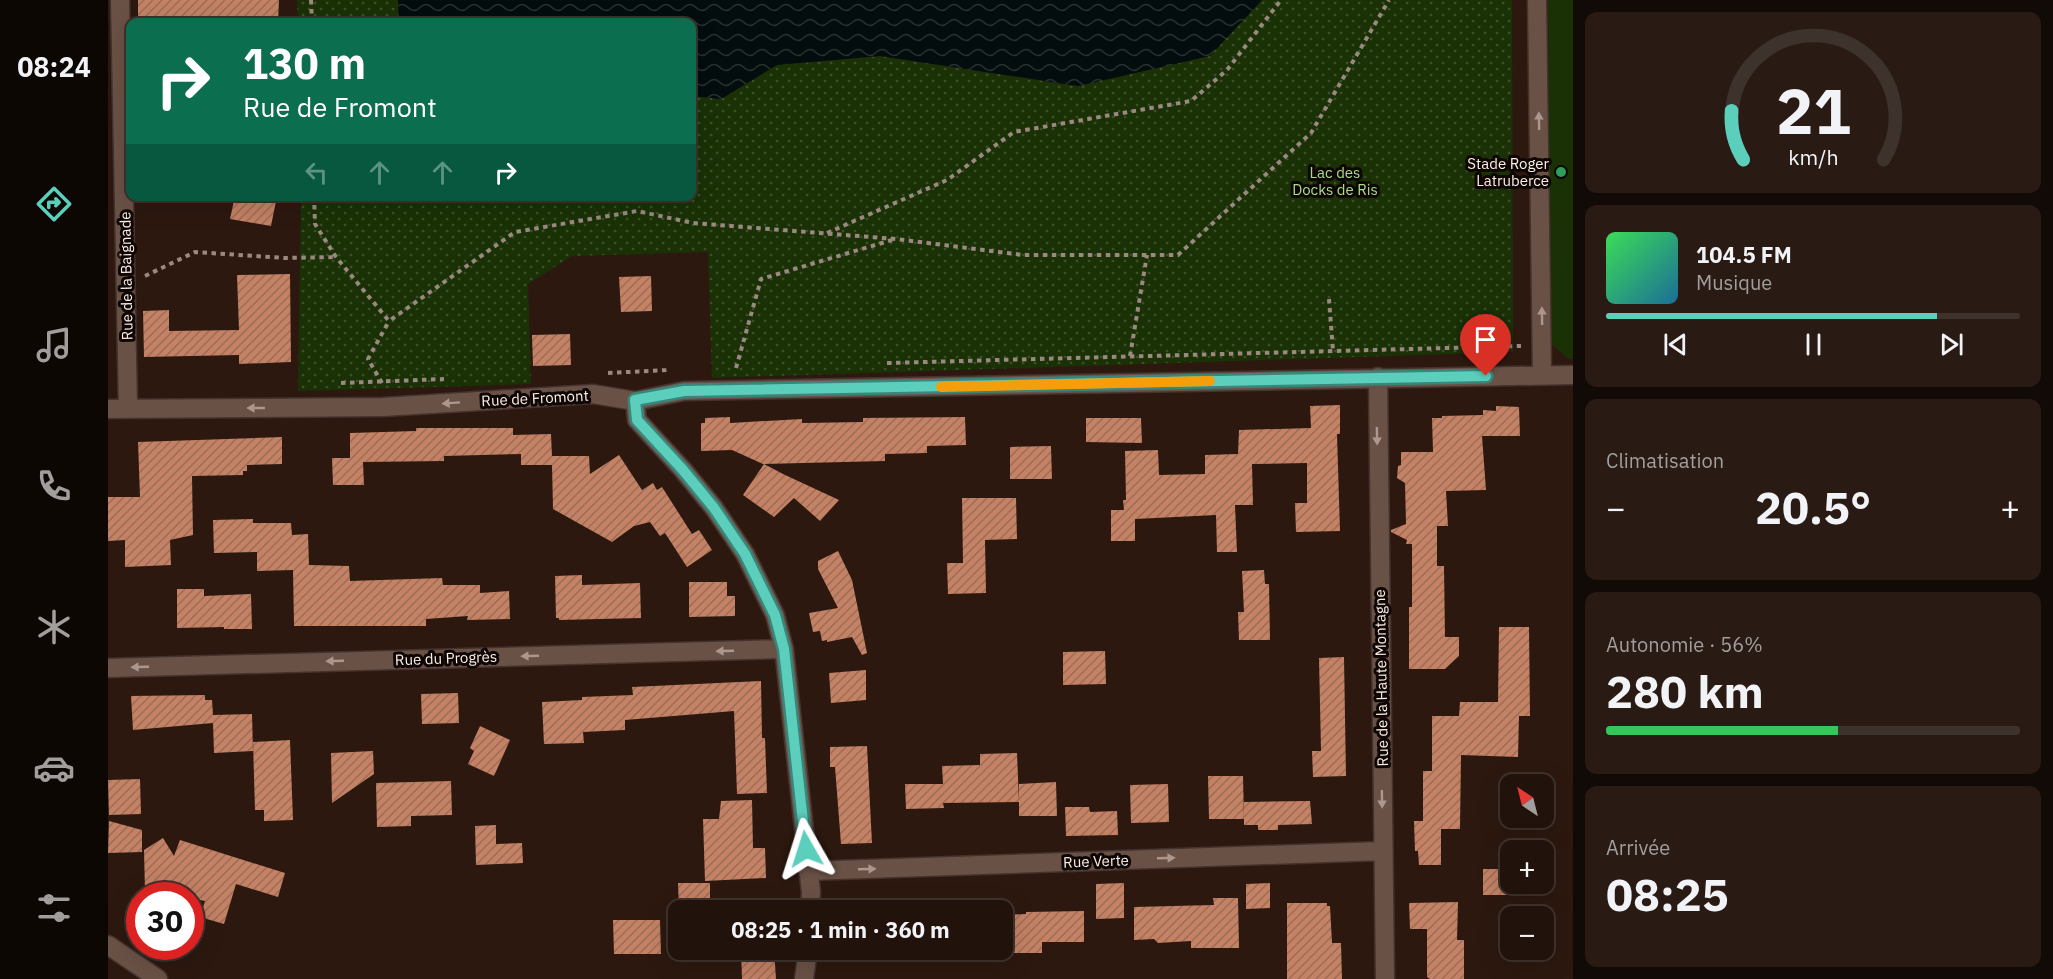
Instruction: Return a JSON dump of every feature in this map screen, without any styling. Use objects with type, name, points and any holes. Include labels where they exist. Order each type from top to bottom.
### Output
[{"type":"street","name":"Rue de la Baignade","points":[[120,0],[128,408]]},
{"type":"street","points":[[1536,0],[1542,375]]},
{"type":"street","name":"Rue de Fromont","points":[[108,409],[383,407],[592,394],[635,400],[684,391],[1573,375]]},
{"type":"street","name":"Rue de la Haute Montagne","points":[[1378,377],[1384,979]]},
{"type":"street","points":[[635,400],[637,420],[714,508],[745,554],[775,615],[784,649],[811,900]]},
{"type":"street","name":"Rue du Progrès","points":[[108,668],[784,649]]},
{"type":"street","name":"Rue Verte","points":[[808,871],[1383,851]]},
{"type":"street","points":[[108,945],[158,979]]},
{"type":"street","points":[[804,979],[807,960]]},
{"type":"path","points":[[311,0],[312,18]]},
{"type":"path","points":[[826,233],[947,180],[1014,132],[1191,101],[1227,70],[1281,0]]},
{"type":"path","points":[[383,407],[382,382],[368,359],[389,321],[515,232],[637,211],[693,223],[896,239],[1023,255],[1178,255],[1311,133],[1389,0]]},
{"type":"path","points":[[314,201],[315,224],[336,257],[389,321]]},
{"type":"path","points":[[736,368],[761,279],[896,239]]},
{"type":"path","points":[[126,286],[195,252],[285,258],[336,257]]},
{"type":"path","points":[[1130,356],[1147,255]]},
{"type":"path","points":[[1329,299],[1333,351]]},
{"type":"path","points":[[879,364],[1543,345]]},
{"type":"path","points":[[724,368],[748,367]]},
{"type":"path","points":[[606,373],[677,370]]},
{"type":"path","points":[[336,384],[453,379]]},
{"type":"green space","points":[[297,0],[398,0],[399,18],[298,18]]},
{"type":"green space","name":"Lac des Docks de Ris","points":[[1262,0],[1512,0],[1513,352],[712,378],[708,252],[572,256],[528,284],[531,384],[298,391],[301,201],[696,201],[696,96],[721,99],[777,65],[880,56],[1078,86],[1209,56]]},
{"type":"green space","name":"Stade Roger Latruberce","points":[[1548,0],[1573,0],[1573,359],[1569,359],[1551,344]]},
{"type":"water","points":[[398,0],[1262,0],[1210,56],[1078,86],[880,56],[777,65],[721,99],[696,96],[696,18],[399,18]]},
{"type":"building","points":[[138,0],[279,0],[278,18],[138,18]]},
{"type":"building","points":[[234,201],[276,201],[271,226],[230,219]]},
{"type":"building","points":[[290,274],[291,362],[239,364],[239,355],[144,357],[143,311],[169,310],[169,331],[239,330],[237,275]]},
{"type":"building","points":[[651,276],[652,311],[621,312],[619,277]]},
{"type":"building","points":[[570,334],[571,365],[533,366],[532,335]]},
{"type":"building","points":[[1340,405],[1340,434],[1337,434],[1340,531],[1296,532],[1295,503],[1307,503],[1307,463],[1252,464],[1253,505],[1235,505],[1237,552],[1217,552],[1216,515],[1135,519],[1135,541],[1111,541],[1111,510],[1124,510],[1123,500],[1126,500],[1125,451],[1158,450],[1159,475],[1205,474],[1205,455],[1238,454],[1239,430],[1311,428],[1310,406]]},
{"type":"building","points":[[1496,406],[1519,407],[1520,436],[1482,436],[1486,490],[1446,491],[1448,526],[1437,526],[1437,566],[1444,566],[1445,637],[1459,637],[1459,656],[1445,669],[1409,669],[1412,544],[1406,544],[1407,540],[1391,532],[1406,524],[1405,483],[1397,478],[1398,466],[1401,465],[1401,452],[1433,452],[1432,418],[1483,415],[1483,410],[1496,411]]},
{"type":"building","points":[[730,417],[730,423],[802,419],[802,423],[863,422],[863,418],[965,417],[966,445],[927,446],[927,453],[885,454],[885,461],[763,464],[732,450],[701,451],[701,423],[705,423],[705,418]]},
{"type":"building","points":[[1086,418],[1141,418],[1142,443],[1086,442]]},
{"type":"building","points":[[416,428],[513,428],[513,435],[551,434],[552,456],[589,456],[590,474],[619,455],[642,490],[653,483],[657,490],[662,487],[692,534],[699,530],[712,550],[687,567],[665,533],[660,536],[650,522],[634,526],[612,542],[553,509],[552,465],[521,465],[521,454],[444,456],[444,461],[363,462],[364,485],[333,485],[332,458],[350,458],[350,433],[416,431]]},
{"type":"building","points":[[282,437],[282,464],[247,465],[247,471],[243,471],[243,475],[192,476],[193,535],[170,540],[171,565],[125,567],[125,540],[108,541],[108,497],[140,497],[138,442]]},
{"type":"building","points":[[1051,446],[1052,479],[1010,479],[1010,447]]},
{"type":"building","points":[[764,464],[839,500],[820,521],[794,498],[774,517],[743,495]]},
{"type":"building","points":[[962,498],[1016,498],[1017,539],[985,540],[986,593],[948,594],[947,563],[963,563]]},
{"type":"building","points":[[253,519],[253,523],[291,523],[292,535],[308,534],[309,565],[349,566],[350,581],[442,578],[443,585],[480,585],[480,593],[509,591],[510,619],[467,620],[468,616],[426,619],[426,626],[294,626],[293,570],[257,571],[257,552],[214,553],[213,520]]},
{"type":"building","points":[[838,551],[852,580],[867,653],[862,655],[852,637],[827,642],[827,640],[822,641],[820,631],[813,632],[809,613],[838,608],[818,569],[818,561]]},
{"type":"building","points":[[1264,570],[1265,584],[1269,584],[1270,640],[1239,640],[1238,612],[1244,612],[1242,571]]},
{"type":"building","points":[[582,575],[582,585],[640,583],[641,618],[559,620],[556,618],[555,576]]},
{"type":"building","points":[[689,582],[727,582],[727,596],[735,596],[735,616],[689,617]]},
{"type":"building","points":[[177,589],[204,589],[204,596],[251,594],[252,629],[177,628]]},
{"type":"building","points":[[1499,627],[1529,627],[1530,716],[1519,716],[1518,757],[1461,755],[1460,829],[1441,829],[1441,865],[1419,865],[1418,851],[1415,851],[1414,821],[1423,821],[1423,771],[1432,771],[1432,716],[1459,716],[1460,702],[1498,702]]},
{"type":"building","points":[[1105,651],[1106,684],[1063,685],[1063,652]]},
{"type":"building","points":[[1344,657],[1346,776],[1313,777],[1312,751],[1321,751],[1319,658]]},
{"type":"building","points":[[866,670],[866,700],[831,703],[829,673]]},
{"type":"building","points":[[761,681],[762,738],[765,738],[767,793],[737,794],[734,711],[625,720],[625,730],[583,732],[584,743],[544,744],[542,702],[582,700],[582,697],[633,695],[632,687]]},
{"type":"building","points":[[458,693],[459,723],[422,724],[421,694]]},
{"type":"building","points":[[205,695],[205,700],[212,700],[213,715],[252,714],[253,751],[214,753],[213,723],[133,730],[131,696]]},
{"type":"building","points":[[480,726],[510,740],[494,776],[468,764],[474,751],[470,748]]},
{"type":"building","points":[[290,740],[293,820],[264,821],[264,810],[255,810],[253,742]]},
{"type":"building","points":[[867,746],[872,843],[841,844],[835,767],[830,767],[830,747]]},
{"type":"building","points":[[373,751],[374,774],[332,803],[331,753]]},
{"type":"building","points":[[1017,753],[1019,802],[943,803],[944,808],[906,809],[905,784],[943,784],[942,766],[980,765],[980,754]]},
{"type":"building","points":[[1208,776],[1243,776],[1244,819],[1209,819]]},
{"type":"building","points":[[140,779],[141,814],[109,815],[108,780]]},
{"type":"building","points":[[451,781],[452,815],[411,816],[411,826],[377,827],[376,783]]},
{"type":"building","points":[[1056,782],[1057,816],[1019,816],[1019,784]]},
{"type":"building","points":[[1168,784],[1169,822],[1131,823],[1130,785]]},
{"type":"building","points":[[752,800],[753,848],[765,848],[766,878],[705,881],[703,819],[719,819],[721,801]]},
{"type":"building","points":[[1310,801],[1312,824],[1278,825],[1278,830],[1258,830],[1258,825],[1244,825],[1244,802]]},
{"type":"building","points":[[1065,807],[1089,807],[1090,812],[1117,811],[1118,835],[1066,836]]},
{"type":"building","points":[[109,821],[142,830],[142,852],[108,853]]},
{"type":"building","points":[[496,825],[496,844],[522,843],[523,863],[476,865],[475,826]]},
{"type":"building","points":[[163,838],[174,856],[180,840],[285,873],[278,897],[236,884],[224,924],[204,918],[204,882],[145,882],[144,850]]},
{"type":"building","points":[[1483,869],[1500,869],[1500,894],[1510,895],[1483,895]]},
{"type":"building","points":[[678,883],[710,883],[710,900],[679,900]]},
{"type":"building","points":[[1124,883],[1124,918],[1096,919],[1096,884]]},
{"type":"building","points":[[1270,883],[1270,908],[1246,909],[1246,884]]},
{"type":"building","points":[[1213,898],[1238,898],[1239,948],[1191,948],[1191,941],[1158,943],[1154,939],[1134,940],[1134,907],[1214,905]]},
{"type":"building","points":[[1458,902],[1457,940],[1464,940],[1464,979],[1430,979],[1427,977],[1427,929],[1410,929],[1409,903]]},
{"type":"building","points":[[1287,903],[1327,903],[1327,906],[1330,906],[1332,943],[1341,943],[1342,979],[1287,979]]},
{"type":"building","points":[[1084,911],[1084,942],[1042,942],[1042,953],[1013,953],[1013,915],[1026,914],[1026,912]]},
{"type":"building","points":[[613,920],[660,920],[661,954],[614,954]]},
{"type":"building","points":[[741,960],[775,960],[776,979],[742,979]]},
{"type":"slow traffic","points":[[941,387],[1210,381]]},
{"type":"place","name":"Stade Roger Latruberce","points":[[1561,172]]},
{"type":"route","points":[[806,849],[784,649],[775,615],[745,554],[714,508],[637,420],[635,400],[684,391],[1486,376]]}]
